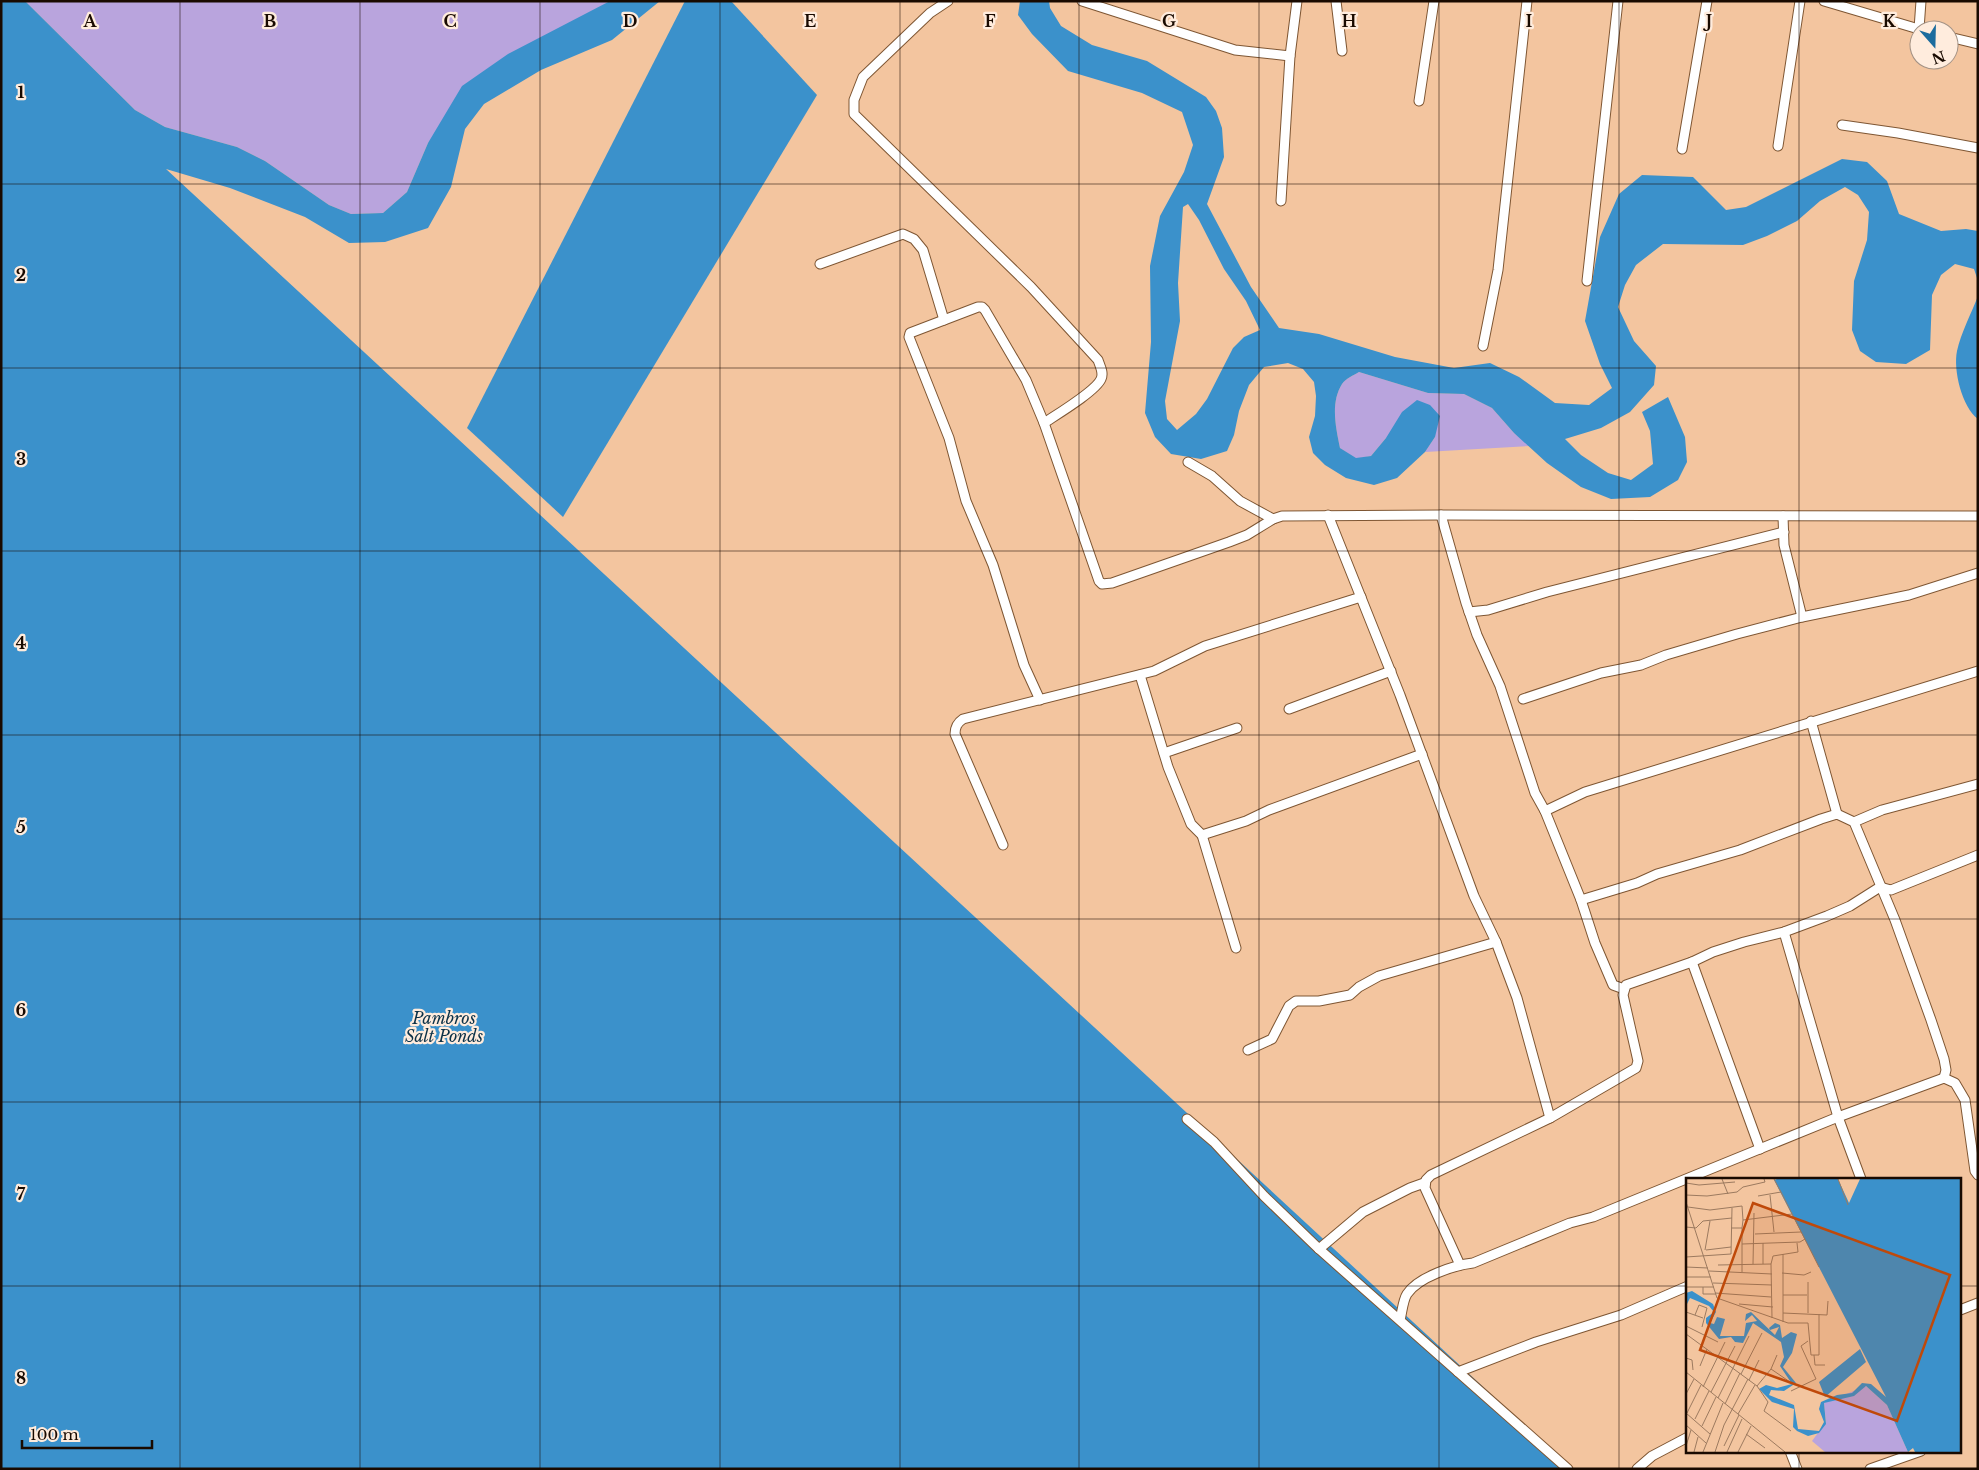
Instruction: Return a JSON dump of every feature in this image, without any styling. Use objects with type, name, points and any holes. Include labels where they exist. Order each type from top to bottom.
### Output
[{"type":"street","points":[[948,1],[930,13],[863,78],[854,100],[854,114],[1032,287],[1098,360],[1102,372],[1099,382],[1073,404],[1044,423]]},
{"type":"street","points":[[1082,1],[1235,50],[1290,56]]},
{"type":"street","points":[[1281,201],[1290,56],[1297,1]]},
{"type":"street","points":[[1336,1],[1342,50]]},
{"type":"street","points":[[1420,101],[1434,1]]},
{"type":"street","points":[[1483,346],[1498,270],[1527,1]]},
{"type":"street","points":[[1587,281],[1618,1]]},
{"type":"street","points":[[1682,148],[1707,1]]},
{"type":"street","points":[[1778,146],[1800,1]]},
{"type":"street","points":[[1824,1],[1909,26]]},
{"type":"street","points":[[1921,1],[1921,20]]},
{"type":"street","points":[[1959,39],[1978,44]]},
{"type":"street","points":[[1842,125],[1978,148]]},
{"type":"street","points":[[820,264],[902,234],[914,239],[923,250],[944,320]]},
{"type":"street","points":[[1040,700],[1024,665],[994,564],[966,501],[950,438],[909,337],[910,333],[982,307],[1026,380],[1044,423],[1099,581],[1102,584],[1112,583],[1238,538],[1257,529],[1273,518],[1282,516],[1978,516]]},
{"type":"street","points":[[1188,462],[1212,476],[1240,501],[1273,518]]},
{"type":"street","points":[[1328,515],[1422,754],[1468,880],[1496,942],[1517,998],[1550,1118]]},
{"type":"street","points":[[1441,515],[1469,612],[1500,686],[1535,793],[1545,811],[1581,900],[1594,943],[1613,984],[1624,989]]},
{"type":"street","points":[[1783,516],[1788,561],[1802,617]]},
{"type":"street","points":[[1469,612],[1488,610],[1547,592],[1784,532]]},
{"type":"street","points":[[1523,699],[1601,673],[1641,665],[1678,651],[1802,617],[1909,595],[1978,573]]},
{"type":"street","points":[[1003,845],[962,750],[955,729],[958,722],[963,719],[1154,671],[1205,646],[1361,597]]},
{"type":"street","points":[[1290,709],[1390,671]]},
{"type":"street","points":[[1545,811],[1585,792],[1978,671]]},
{"type":"street","points":[[1140,675],[1164,753],[1191,824],[1202,835],[1236,948]]},
{"type":"street","points":[[1811,722],[1838,814]]},
{"type":"street","points":[[1164,753],[1237,728]]},
{"type":"street","points":[[1202,835],[1246,821],[1269,810],[1422,754]]},
{"type":"street","points":[[1854,822],[1864,816],[1882,810],[1978,784]]},
{"type":"street","points":[[1581,900],[1637,883],[1657,874],[1740,850],[1793,828],[1838,814],[1854,822],[1895,920],[1944,1059],[1946,1070],[1944,1078]]},
{"type":"street","points":[[1319,1249],[1363,1212],[1424,1183],[1431,1175],[1550,1118],[1636,1068],[1638,1061],[1624,1003],[1624,989],[1632,982],[1692,962],[1713,952],[1784,932],[1850,906],[1880,887],[1891,890],[1978,855]]},
{"type":"street","points":[[1784,932],[1838,1116],[1861,1178]]},
{"type":"street","points":[[1248,1050],[1272,1039],[1289,1006],[1296,1001],[1319,1001],[1350,995],[1359,986],[1379,976],[1496,942]]},
{"type":"street","points":[[1692,962],[1760,1149]]},
{"type":"street","points":[[1687,1178],[1838,1116],[1944,1078],[1954,1083],[1965,1100],[1975,1171],[1978,1175]]},
{"type":"street","points":[[1187,1119],[1214,1142],[1264,1196],[1319,1249],[1568,1469]]},
{"type":"street","points":[[1400,1320],[1407,1294],[1419,1283],[1460,1265],[1474,1263],[1686,1178]]},
{"type":"street","points":[[1424,1183],[1424,1188],[1460,1265]]},
{"type":"street","points":[[1458,1372],[1536,1342],[1622,1315],[1686,1287]]},
{"type":"street","points":[[1962,1309],[1978,1303]]},
{"type":"street","points":[[1637,1469],[1652,1456],[1686,1438]]},
{"type":"street","points":[[1790,1452],[1797,1469]]},
{"type":"street","points":[[1870,1469],[1919,1452]]},
{"type":"shaded area","points":[[25,1],[610,1],[590,13],[428,143],[407,192],[383,213],[351,214],[329,205],[265,161],[237,147],[165,127],[135,110]]},
{"type":"shaded area","points":[[1359,372],[1428,393],[1464,394],[1492,408],[1514,433],[1530,446],[1425,452],[1435,437],[1386,438],[1371,456],[1356,459],[1340,448],[1335,407],[1338,391],[1342,384]]},
{"type":"water","name":"Pambros Salt Ponds","points":[[1,1],[25,1],[135,110],[165,127],[237,147],[265,161],[329,205],[351,214],[383,213],[407,192],[428,143],[462,86],[508,54],[610,1],[660,1],[612,40],[541,70],[484,104],[465,129],[451,187],[428,228],[385,242],[349,243],[305,217],[230,188],[166,169],[1572,1469],[1,1469]]},
{"type":"water","points":[[685,1],[731,1],[817,95],[563,517],[467,428]]},
{"type":"water","points":[[1020,1],[1049,1],[1050,8],[1061,26],[1092,45],[1147,61],[1206,97],[1216,111],[1222,128],[1224,157],[1207,204],[1251,287],[1279,328],[1319,334],[1395,357],[1454,368],[1490,363],[1519,377],[1555,403],[1589,405],[1612,388],[1600,364],[1585,321],[1600,237],[1619,194],[1642,175],[1693,177],[1726,210],[1746,207],[1842,159],[1867,162],[1887,181],[1899,214],[1941,231],[1966,229],[1978,231],[1978,281],[1974,269],[1955,264],[1941,275],[1932,295],[1930,350],[1906,364],[1876,362],[1860,351],[1852,330],[1854,281],[1867,240],[1869,212],[1858,195],[1845,187],[1820,201],[1797,221],[1767,236],[1743,245],[1663,244],[1636,265],[1625,285],[1618,307],[1634,341],[1656,366],[1654,385],[1630,412],[1601,428],[1565,439],[1581,455],[1608,473],[1631,480],[1653,464],[1650,431],[1642,412],[1668,397],[1685,437],[1687,462],[1678,480],[1650,497],[1611,499],[1581,487],[1547,463],[1514,433],[1492,408],[1464,394],[1428,393],[1359,372],[1342,384],[1338,391],[1335,407],[1340,448],[1356,458],[1371,456],[1386,438],[1402,412],[1417,400],[1430,405],[1440,416],[1435,437],[1425,452],[1397,478],[1374,485],[1346,478],[1325,465],[1313,453],[1309,437],[1315,416],[1316,396],[1314,382],[1303,369],[1288,363],[1264,367],[1249,385],[1239,411],[1234,435],[1227,451],[1201,459],[1171,454],[1155,437],[1145,413],[1151,342],[1150,266],[1160,216],[1184,172],[1193,145],[1182,112],[1142,93],[1068,71],[1032,34],[1018,15]],"holes":[[[1188,204],[1199,220],[1224,269],[1246,301],[1260,330],[1244,337],[1233,348],[1207,399],[1196,414],[1177,430],[1167,419],[1165,401],[1180,321],[1178,283],[1183,207]]]},
{"type":"water","points":[[1978,296],[1978,419],[1967,406],[1963,397],[1956,368],[1956,359],[1961,337]]}]
